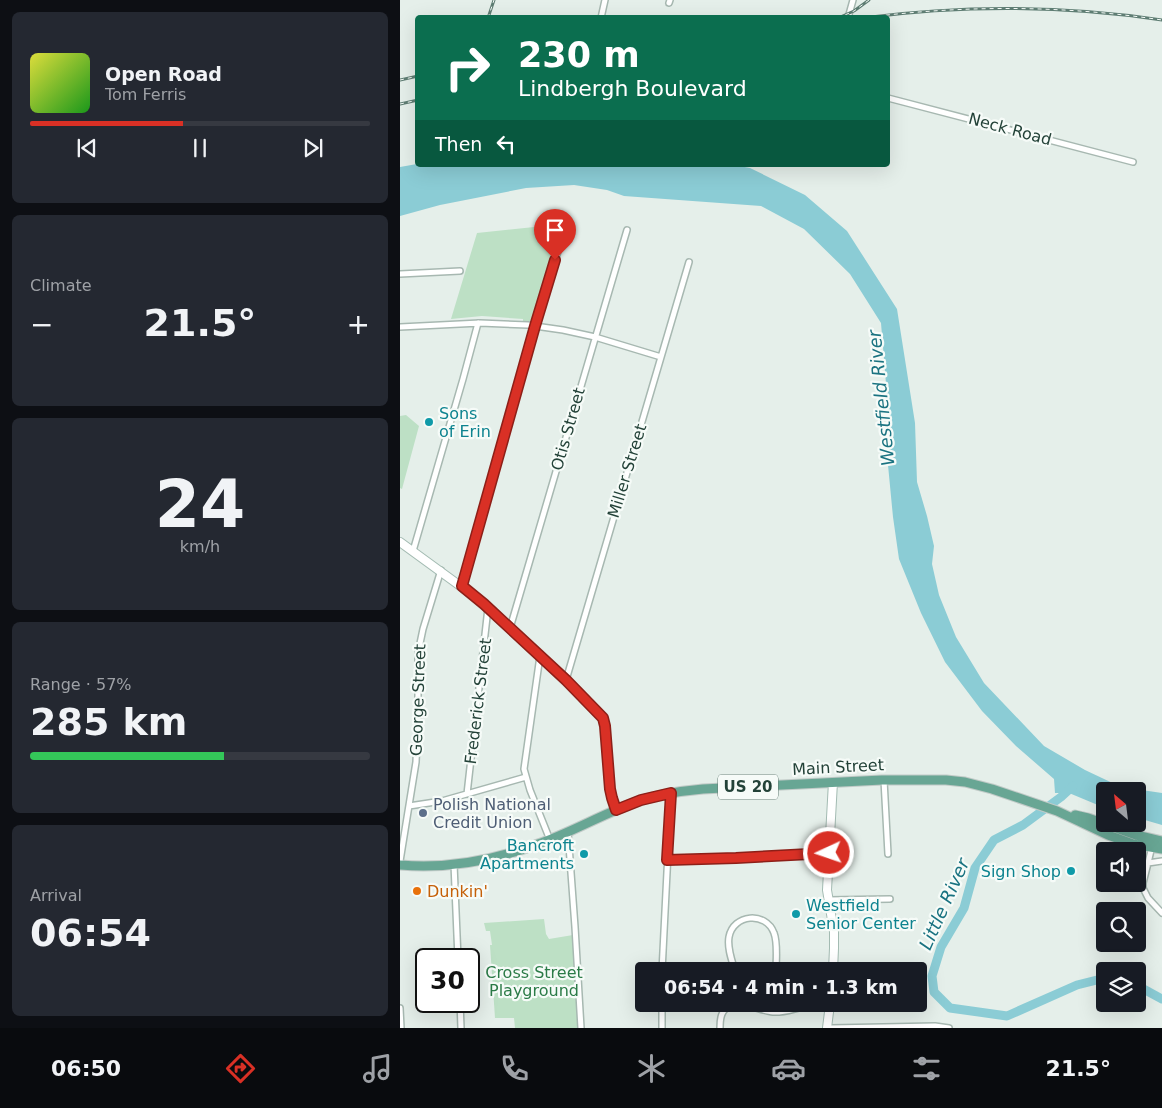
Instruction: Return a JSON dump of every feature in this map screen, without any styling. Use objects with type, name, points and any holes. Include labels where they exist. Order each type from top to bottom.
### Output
[{"type":"main road","name":"Main Street","points":[[400,865],[454,864],[528,848],[641,800],[671,793],[703,788],[884,780],[946,780],[965,782],[1018,797],[1057,811],[1088,818],[1155,842]]},
{"type":"main road","name":"US 20","points":[[1155,842],[1162,849]]},
{"type":"street","points":[[602,15],[605,0]]},
{"type":"street","points":[[849,15],[853,0]]},
{"type":"street","name":"Neck Road","points":[[890,99],[1133,162]]},
{"type":"street","name":"Otis Street","points":[[510,628],[627,230]]},
{"type":"street","points":[[462,586],[560,244],[560,232]]},
{"type":"street","name":"Miller Street","points":[[566,680],[689,262]]},
{"type":"street","points":[[400,274],[460,270]]},
{"type":"street","points":[[400,327],[478,323],[535,326],[595,337],[661,357]]},
{"type":"street","points":[[413,551],[478,323]]},
{"type":"street","points":[[400,542],[441,570],[488,608],[596,710],[604,720],[610,789],[616,810]]},
{"type":"street","name":"George Street","points":[[400,861],[416,756],[418,653],[423,629],[441,570]]},
{"type":"street","name":"Frederick Street","points":[[467,794],[488,608]]},
{"type":"street","points":[[540,656],[524,769],[550,840]]},
{"type":"street","points":[[409,806],[435,802],[526,777]]},
{"type":"street","points":[[884,780],[888,854]]},
{"type":"street","points":[[833,782],[827,890],[834,932],[833,962]]},
{"type":"street","points":[[662,962],[671,793]]},
{"type":"street","points":[[568,832],[580,1028]]},
{"type":"street","points":[[1155,842],[1143,888],[1148,898],[1162,913]]},
{"type":"street","points":[[667,860],[829,853]]},
{"type":"street","points":[[1148,863],[1162,861]]},
{"type":"street","points":[[454,864],[458,948]]},
{"type":"street","points":[[829,900],[890,899]]},
{"type":"street","points":[[733,962],[729,946],[729,935],[738,922],[752,918],[767,922],[774,932],[776,939],[776,962]]},
{"type":"street","points":[[400,1008],[401,1028]]},
{"type":"street","points":[[662,1012],[662,1028]]},
{"type":"street","points":[[720,1028],[720,1019],[723,1012]]},
{"type":"street","points":[[830,1012],[829,1028],[934,1026],[949,1028]]},
{"type":"street","points":[[460,1013],[461,1028]]},
{"type":"green space","points":[[553,225],[553,233],[559,240],[535,318],[528,322],[523,321],[523,319],[482,316],[451,319],[477,233]]},
{"type":"green space","points":[[406,415],[419,426],[402,489],[400,488],[400,416]]},
{"type":"green space","name":"Cross Street Playground","points":[[544,919],[546,934],[549,939],[573,935],[578,1028],[515,1028],[514,1018],[495,1018],[490,945],[492,945],[490,931],[486,931],[484,923]]},
{"type":"water","points":[[415,164],[415,167],[745,167],[805,195],[847,231],[897,309],[915,423],[917,482],[934,546],[932,564],[939,595],[956,637],[984,683],[1044,746],[1085,770],[1110,782],[1096,782],[1096,804],[1069,793],[1055,793],[1054,779],[1016,746],[982,711],[945,662],[921,613],[899,559],[888,465],[886,384],[881,323],[850,274],[804,229],[761,206],[624,196],[607,190],[574,185],[526,188],[440,205],[400,216],[400,167]]},
{"type":"water","points":[[1146,791],[1162,793],[1162,825],[1146,820]]},
{"type":"waterway","name":"Little River","points":[[1073,786],[1023,825],[994,840],[975,868],[964,908],[941,947],[932,976],[934,992],[950,1008],[1007,1016],[1077,985],[1096,980]]},
{"type":"waterway","name":"Little River","points":[[1146,990],[1162,999]]},
{"type":"railway","points":[[489,15],[494,0]]},
{"type":"railway","points":[[845,15],[869,0]]},
{"type":"railway","points":[[890,15],[1012,8],[1050,9],[1162,20]]},
{"type":"railway","points":[[400,80],[415,77]]},
{"type":"railway","points":[[400,104],[415,101]]},
{"type":"place","name":"Sons of Erin","points":[[429,422]]},
{"type":"place","name":"Polish National Credit Union","points":[[423,813]]},
{"type":"place","name":"Bancroft Apartments","points":[[584,854]]},
{"type":"place","name":"Sign Shop","points":[[1071,871]]},
{"type":"place","name":"Dunkin'","points":[[417,891]]},
{"type":"place","name":"Westfield Senior Center","points":[[796,914]]},
{"type":"route","points":[[555,260],[462,586],[566,680],[603,718],[608,777],[616,810],[641,800],[671,793],[667,860],[829,853]]},
{"type":"water label","name":"Westfield River","points":[[881,398]]}]
